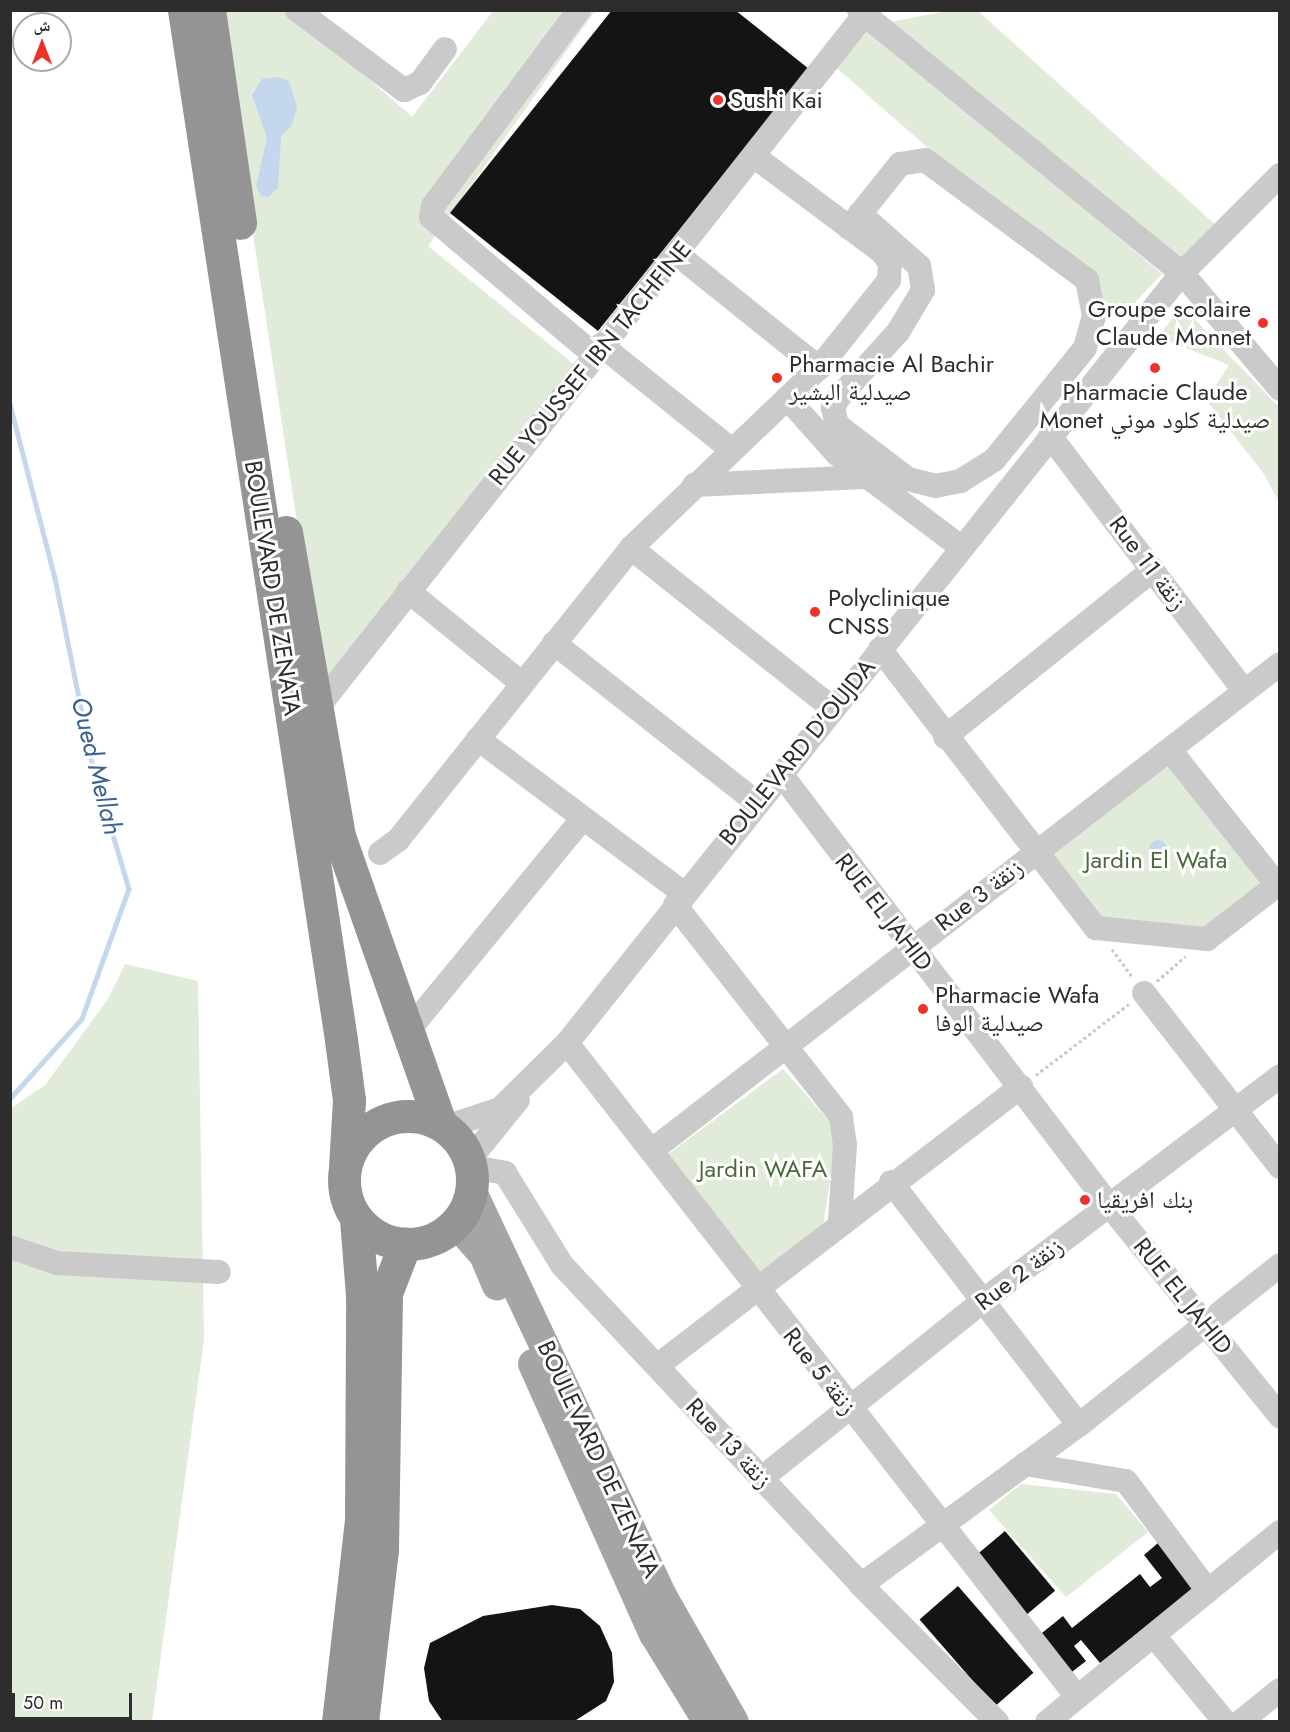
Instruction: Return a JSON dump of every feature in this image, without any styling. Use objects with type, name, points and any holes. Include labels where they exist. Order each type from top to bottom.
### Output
[{"type":"highway","name":"BOULEVARD DE ZENATA","points":[[184,10],[343,1052],[349,1110],[345,1167]]},
{"type":"highway","name":"BOULEVARD DE ZENATA","points":[[209,10],[315,711],[350,878],[443,1125]]},
{"type":"highway","points":[[338,1722],[361,1521],[362,1295],[356,1218],[345,1194],[345,1167],[358,1140],[381,1121],[401,1116],[443,1125],[471,1172],[456,1223],[441,1235],[405,1244],[369,1231],[356,1218]]},
{"type":"highway","points":[[362,1722],[382,1549],[386,1293],[405,1244]]},
{"type":"main road","name":"BOULEVARD DE ZENATA","points":[[471,1172],[662,1596],[734,1722]]},
{"type":"main road","name":"BOULEVARD DE ZENATA","points":[[456,1223],[484,1255],[654,1634],[708,1722]]},
{"type":"street","points":[[297,10],[404,90],[420,83],[445,49]]},
{"type":"street","points":[[579,10],[434,206],[431,217],[597,350],[732,450]]},
{"type":"street","name":"RUE YOUSSEF IBN TACHFINE","points":[[315,711],[597,350],[678,255],[864,12]]},
{"type":"street","points":[[864,12],[1182,273],[1280,389]]},
{"type":"street","points":[[754,157],[855,220],[919,266],[923,290],[898,332],[838,397],[833,407],[837,425],[908,479],[936,486],[961,481],[993,460],[1085,348],[1094,316],[1087,280],[925,160],[900,164],[855,220]]},
{"type":"street","name":"BOULEVARD D'OUJDA","points":[[443,1125],[490,1114],[527,1085],[567,1042],[756,802],[781,774],[1182,273],[1280,175]]},
{"type":"street","points":[[380,853],[398,840],[520,682],[631,548],[694,485],[819,368],[892,272],[882,252],[855,220]]},
{"type":"street","points":[[678,255],[819,368]]},
{"type":"street","points":[[787,398],[811,430],[865,477],[962,547]]},
{"type":"street","name":"Rue 11 زنقة","points":[[1050,436],[1244,691]]},
{"type":"street","points":[[694,485],[865,477]]},
{"type":"street","points":[[631,548],[832,708]]},
{"type":"street","points":[[945,737],[1153,570]]},
{"type":"street","points":[[408,591],[520,682]]},
{"type":"street","points":[[554,643],[756,802]]},
{"type":"street","points":[[880,649],[945,737],[1038,850],[1096,928],[1207,939],[1278,884],[1170,750]]},
{"type":"street","name":"Rue 3 زنقة","points":[[651,1151],[911,946],[1280,664]]},
{"type":"street","points":[[478,739],[582,819],[679,899],[841,1117],[840,1221]]},
{"type":"street","name":"RUE EL JAHID","points":[[781,774],[1109,1205],[1280,1416]]},
{"type":"street","points":[[408,1031],[582,819]]},
{"type":"street","points":[[1144,993],[1280,1167]]},
{"type":"street","name":"Rue 5 زنقة","points":[[567,1042],[754,1288],[1077,1697]]},
{"type":"street","name":"Rue 2 زنقة","points":[[762,1478],[984,1300],[1280,1076]]},
{"type":"street","name":"BOULEVARD D'OUJDA","points":[[471,1172],[505,1123],[527,1085]]},
{"type":"street","points":[[657,1366],[840,1221],[1021,1087]]},
{"type":"street","name":"Rue 13 زنقة","points":[[471,1172],[505,1173],[562,1265],[861,1585],[997,1722]]},
{"type":"street","points":[[891,1182],[1079,1425]]},
{"type":"street","points":[[10,1246],[57,1263],[219,1272]]},
{"type":"street","points":[[861,1585],[1079,1425],[1205,1322],[1280,1265]]},
{"type":"street","points":[[1025,1464],[1126,1481],[1208,1591]]},
{"type":"street","points":[[1047,1722],[1155,1637],[1280,1532]]},
{"type":"street","points":[[1155,1637],[1225,1722]]},
{"type":"street","points":[[1240,1722],[1280,1690]]},
{"type":"path","points":[[1096,928],[1144,993]]},
{"type":"path","points":[[1021,1087],[1144,993],[1207,939]]},
{"type":"green space","points":[[219,11],[292,11],[412,117],[493,11],[595,11],[428,246],[581,370],[323,693]]},
{"type":"green space","points":[[947,11],[978,11],[1216,225],[1178,265],[885,23]]},
{"type":"green space","points":[[865,25],[1162,274],[1121,317],[831,63]]},
{"type":"green space","points":[[1182,306],[1279,407],[1279,502],[1264,474],[1206,400],[1229,365],[1158,337]]},
{"type":"green space","name":"Jardin El Wafa","points":[[1170,750],[1277,885],[1191,942],[1095,937],[1038,850]]},
{"type":"green space","points":[[125,964],[198,981],[204,1339],[152,1721],[11,1721],[10,1109],[45,1085],[108,999]]},
{"type":"green space","name":"Jardin WAFA","points":[[783,1069],[838,1131],[823,1226],[761,1277],[667,1155]]},
{"type":"green space","points":[[1021,1484],[1116,1494],[1148,1532],[1066,1597],[989,1510]]},
{"type":"water","points":[[278,77],[289,81],[297,107],[292,125],[281,136],[278,188],[268,197],[261,196],[256,186],[267,138],[252,95],[262,79]]},
{"type":"water","points":[[1154,840],[1162,840],[1167,845],[1165,856],[1154,858],[1149,853],[1149,845]]},
{"type":"building","points":[[612,10],[735,10],[809,69],[598,331],[450,213]]},
{"type":"building","points":[[1005,1531],[1055,1591],[1027,1615],[977,1555]]},
{"type":"building","points":[[1158,1543],[1194,1589],[1100,1663],[1081,1640],[1074,1646],[1086,1661],[1068,1675],[1037,1637],[1063,1616],[1072,1628],[1140,1574],[1150,1587],[1162,1578],[1144,1555]]},
{"type":"building","points":[[958,1586],[1033,1673],[995,1706],[920,1619]]},
{"type":"building","points":[[552,1605],[580,1609],[600,1626],[612,1653],[614,1682],[606,1701],[573,1722],[443,1722],[429,1701],[424,1668],[430,1643],[483,1616]]},
{"type":"waterway","name":"Oued Mellah","points":[[10,404],[55,578],[92,764],[129,889],[82,1019],[10,1099]]},
{"type":"place","name":"Sushi Kai","points":[[718,100]]},
{"type":"place","name":"Groupe scolaire Claude Monnet","points":[[1263,323]]},
{"type":"place","name":"Pharmacie Claude Monet صيدلية كلود موني","points":[[1155,368]]},
{"type":"place","name":"Pharmacie Al Bachir صيدلية البشير","points":[[777,378]]},
{"type":"place","name":"Polyclinique CNSS","points":[[815,612]]},
{"type":"place","name":"Pharmacie Wafa صيدلية الوفا","points":[[923,1009]]},
{"type":"place","name":"بنك افريقيا","points":[[1085,1200]]}]
